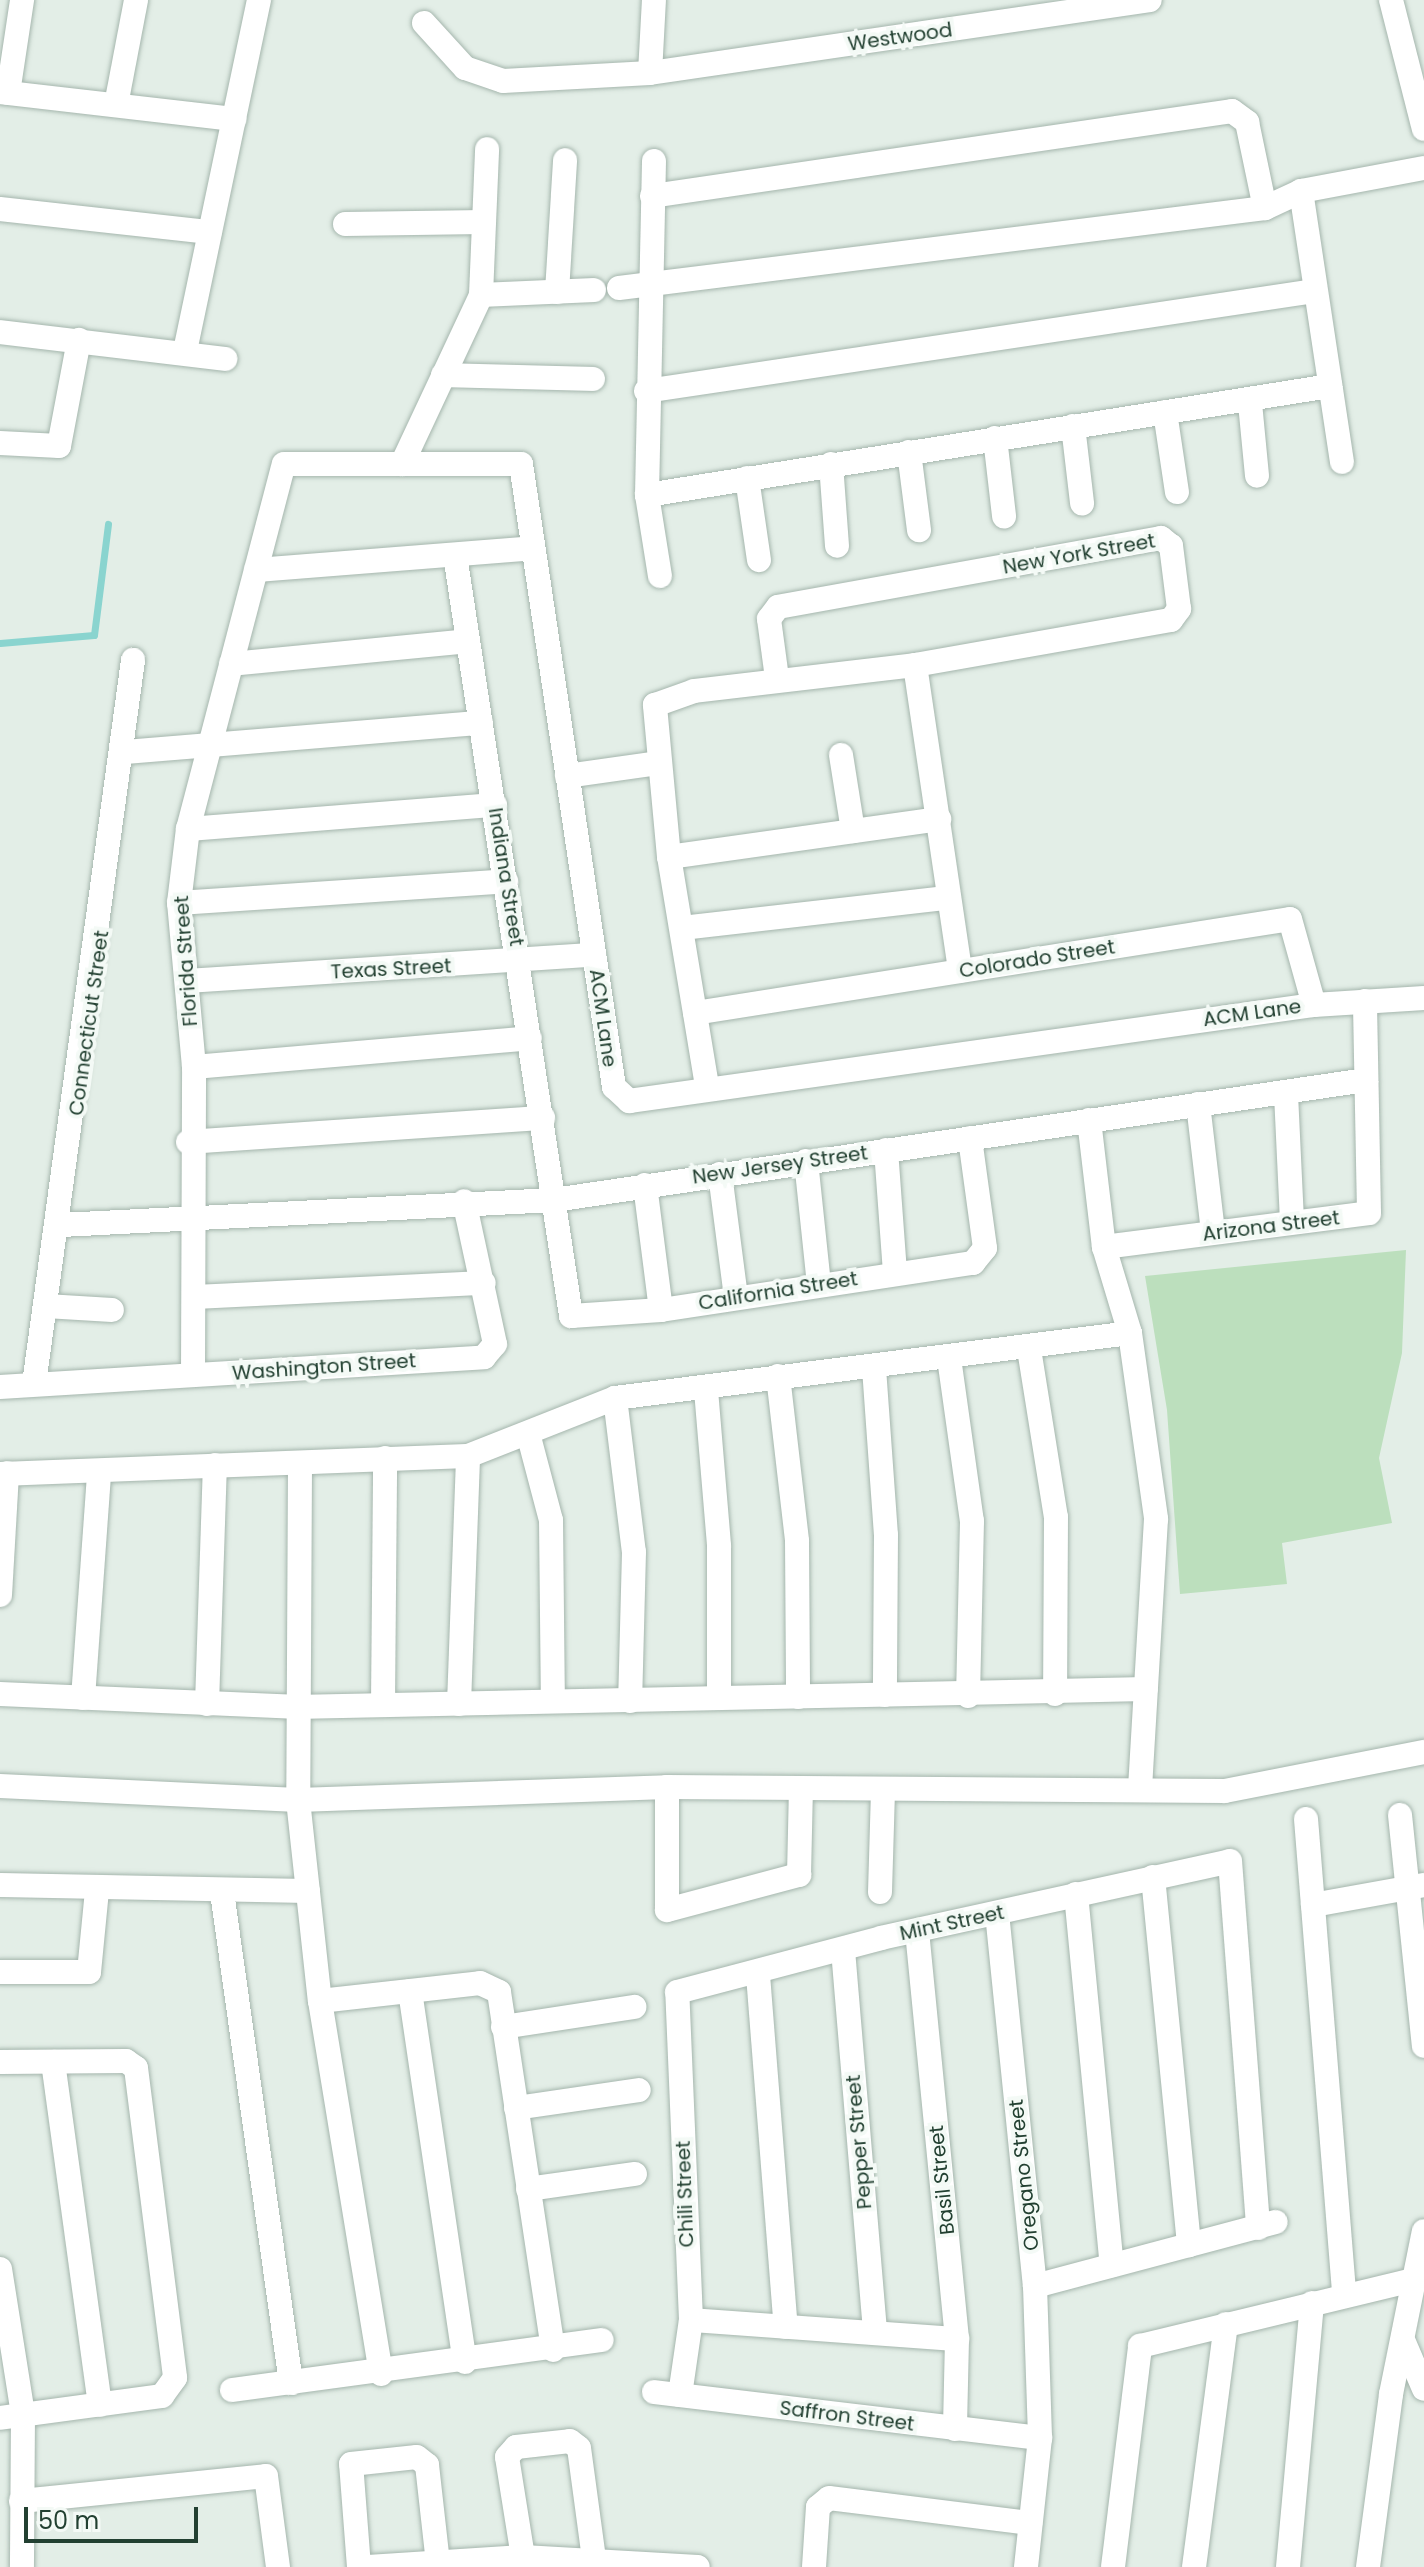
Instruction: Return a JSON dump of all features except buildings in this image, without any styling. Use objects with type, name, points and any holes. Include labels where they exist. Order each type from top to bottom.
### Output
[{"type":"street","points":[[22,0],[4,92],[234,119]]},
{"type":"street","points":[[116,105],[136,0]]},
{"type":"street","points":[[185,351],[259,0]]},
{"type":"street","points":[[650,73],[654,0]]},
{"type":"street","name":"Westwood","points":[[424,23],[483,79],[650,73],[1150,0]]},
{"type":"street","points":[[1391,0],[1424,129]]},
{"type":"street","points":[[652,196],[1232,111],[1247,122],[1265,208]]},
{"type":"street","points":[[402,464],[481,295],[487,149]]},
{"type":"street","points":[[557,292],[565,160]]},
{"type":"street","points":[[654,161],[646,288],[647,495],[660,576]]},
{"type":"street","points":[[619,288],[646,288],[1265,208],[1301,191],[1424,168]]},
{"type":"street","points":[[1301,191],[1342,462]]},
{"type":"street","points":[[0,209],[210,232]]},
{"type":"street","points":[[345,224],[484,222]]},
{"type":"street","points":[[481,295],[594,290]]},
{"type":"street","points":[[646,391],[1314,291]]},
{"type":"street","points":[[0,332],[185,351],[225,359]]},
{"type":"street","points":[[0,443],[59,446],[79,340]]},
{"type":"street","points":[[443,375],[593,379]]},
{"type":"street","points":[[647,495],[1073,426],[1250,403],[1330,386]]},
{"type":"street","points":[[1250,403],[1257,476]]},
{"type":"street","points":[[1165,412],[1177,492]]},
{"type":"street","points":[[1073,426],[1082,503]]},
{"type":"street","points":[[995,438],[1004,516]]},
{"type":"street","points":[[909,452],[919,530]]},
{"type":"street","name":"ACM Lane","points":[[284,464],[521,464],[594,955],[620,1097],[1314,1005],[1424,998]]},
{"type":"street","name":"Florida Street","points":[[193,1375],[195,1297],[188,1142],[194,1067],[179,903],[188,829],[284,464]]},
{"type":"street","points":[[831,464],[837,546]]},
{"type":"street","points":[[747,478],[759,560]]},
{"type":"street","name":"New York Street","points":[[658,763],[653,719],[664,699],[777,678],[915,665],[1171,620],[1179,609],[1171,546],[1161,538],[778,607],[769,619],[777,678]]},
{"type":"street","points":[[256,570],[533,548]]},
{"type":"street","name":"Indiana Street","points":[[455,555],[554,1200]]},
{"type":"street","points":[[231,664],[468,641]]},
{"type":"street","name":"Connecticut Street","points":[[34,1384],[61,1225],[125,752],[133,660]]},
{"type":"street","points":[[915,665],[939,819],[944,898],[960,971]]},
{"type":"street","points":[[125,752],[481,723]]},
{"type":"street","points":[[841,755],[853,831]]},
{"type":"street","points":[[567,776],[658,763],[669,857],[707,1086]]},
{"type":"street","points":[[188,829],[495,805]]},
{"type":"street","points":[[669,857],[939,819]]},
{"type":"street","points":[[179,903],[506,881]]},
{"type":"street","points":[[682,928],[944,898]]},
{"type":"street","name":"Colorado Street","points":[[695,1013],[1290,919],[1314,1005]]},
{"type":"street","name":"Texas Street","points":[[187,981],[594,955]]},
{"type":"street","name":"Arizona Street","points":[[1104,1247],[1369,1213],[1365,1001]]},
{"type":"street","points":[[194,1067],[530,1038]]},
{"type":"street","name":"New Jersey Street","points":[[61,1225],[190,1222],[464,1201],[554,1200],[1366,1080]]},
{"type":"street","points":[[1286,1094],[1292,1221]]},
{"type":"street","points":[[1198,1104],[1213,1232]]},
{"type":"street","points":[[188,1142],[543,1118]]},
{"type":"street","points":[[1089,1120],[1104,1247],[1130,1333],[1156,1519],[1140,1789]]},
{"type":"street","name":"California Street","points":[[554,1200],[571,1316],[661,1310],[981,1257],[970,1138]]},
{"type":"street","points":[[886,1150],[895,1272]]},
{"type":"street","points":[[806,1161],[819,1284]]},
{"type":"street","points":[[720,1174],[736,1297]]},
{"type":"street","points":[[645,1185],[661,1310]]},
{"type":"street","name":"Washington Street","points":[[0,1387],[484,1357],[495,1344],[464,1201]]},
{"type":"street","points":[[195,1297],[484,1283]]},
{"type":"street","points":[[46,1306],[112,1310]]},
{"type":"street","points":[[0,1595],[4,1474],[99,1475],[215,1465],[300,1466],[385,1458],[468,1456],[529,1437],[615,1398],[706,1390],[778,1376],[874,1368],[1130,1333]]},
{"type":"street","points":[[1029,1349],[1056,1517],[1055,1694]]},
{"type":"street","points":[[949,1358],[972,1521],[968,1696]]},
{"type":"street","points":[[874,1368],[886,1535],[885,1695]]},
{"type":"street","points":[[778,1376],[797,1541],[798,1697]]},
{"type":"street","points":[[706,1390],[719,1546],[719,1697]]},
{"type":"street","points":[[615,1398],[634,1552],[630,1701]]},
{"type":"street","points":[[529,1437],[551,1520],[553,1701]]},
{"type":"street","points":[[459,1704],[468,1456]]},
{"type":"street","points":[[383,1705],[385,1458]]},
{"type":"street","points":[[207,1704],[215,1465]]},
{"type":"street","points":[[300,1466],[294,1707],[298,1800],[320,2001],[381,2374]]},
{"type":"street","points":[[83,1698],[99,1475]]},
{"type":"street","points":[[0,1694],[294,1707],[719,1697],[968,1696],[1146,1689]]},
{"type":"street","points":[[0,1786],[298,1800],[667,1787],[1225,1791],[1424,1752]]},
{"type":"street","points":[[667,1787],[667,1910],[799,1875],[801,1789]]},
{"type":"street","points":[[880,1892],[883,1789]]},
{"type":"street","points":[[1400,1815],[1417,1886],[1424,2046]]},
{"type":"street","points":[[1306,1819],[1344,2295]]},
{"type":"street","name":"Mint Street","points":[[677,1992],[758,1975],[917,1931],[1230,1861],[1267,2225],[1189,2245]]},
{"type":"street","points":[[1035,2286],[1189,2245],[1153,1877]]},
{"type":"street","points":[[0,1885],[97,1891],[308,1891]]},
{"type":"street","points":[[1313,1905],[1417,1886]]},
{"type":"street","points":[[0,1972],[89,1972],[97,1891]]},
{"type":"street","points":[[222,1892],[291,2383]]},
{"type":"street","points":[[1076,1894],[1112,2265]]},
{"type":"street","name":"Oregano Street","points":[[997,1913],[1035,2286],[1040,2438],[1026,2567]]},
{"type":"street","name":"Basil Street","points":[[917,1931],[957,2339],[955,2429]]},
{"type":"street","name":"Pepper Street","points":[[843,1950],[875,2333]]},
{"type":"street","points":[[758,1975],[786,2327]]},
{"type":"street","points":[[320,2001],[490,1983],[503,2027],[553,2350]]},
{"type":"street","points":[[410,1991],[465,2362]]},
{"type":"street","name":"Chili Street","points":[[677,1992],[691,2320],[680,2395]]},
{"type":"street","points":[[503,2027],[634,2007]]},
{"type":"street","points":[[0,2062],[133,2063],[172,2389],[100,2405],[12,2416]]},
{"type":"street","points":[[53,2062],[100,2405]]},
{"type":"street","points":[[516,2108],[639,2090]]},
{"type":"street","points":[[528,2189],[635,2174]]},
{"type":"street","points":[[1368,2567],[1413,2280],[1424,2231]]},
{"type":"street","points":[[0,2269],[21,2501],[22,2567]]},
{"type":"street","points":[[1113,2567],[1140,2346],[1413,2280]]},
{"type":"street","points":[[1288,2567],[1312,2303]]},
{"type":"street","points":[[691,2320],[957,2339]]},
{"type":"street","points":[[1194,2567],[1226,2324]]},
{"type":"street","points":[[232,2390],[381,2374],[553,2350],[602,2340]]},
{"type":"street","points":[[1403,2340],[1424,2389]]},
{"type":"street","name":"Saffron Street","points":[[654,2392],[1040,2438]]},
{"type":"street","points":[[523,2557],[510,2450],[570,2441],[579,2448],[595,2564]]},
{"type":"street","points":[[359,2567],[351,2464],[424,2458],[438,2563]]},
{"type":"street","points":[[21,2501],[266,2476],[278,2567]]},
{"type":"street","points":[[814,2567],[822,2501],[1030,2523]]},
{"type":"street","points":[[368,2567],[523,2557],[595,2564],[686,2566]]},
{"type":"green space","points":[[1406,1250],[1402,1353],[1379,1458],[1392,1523],[1282,1543],[1287,1584],[1180,1594],[1167,1410],[1145,1276]]},
{"type":"waterway","points":[[0,643],[94,635],[108,524]]}]
